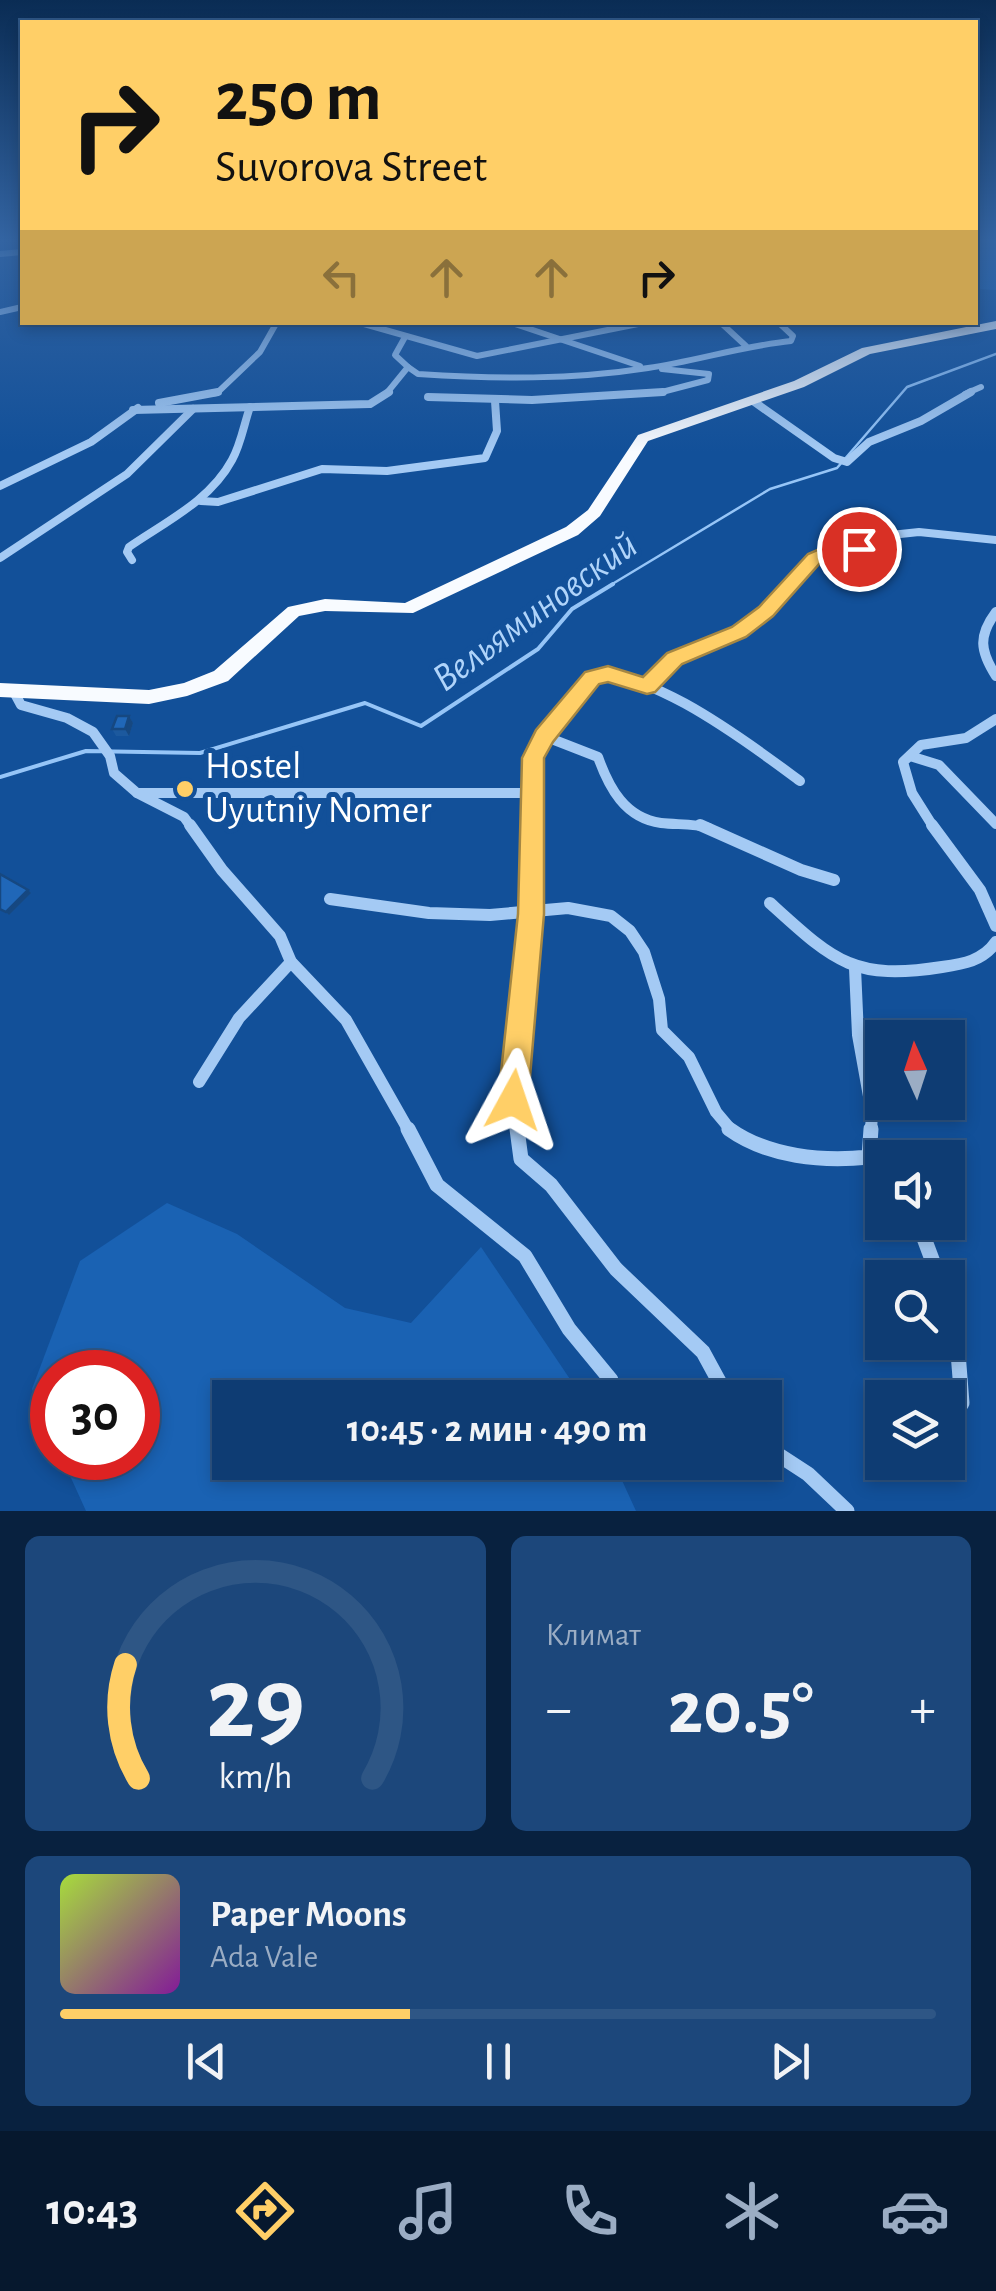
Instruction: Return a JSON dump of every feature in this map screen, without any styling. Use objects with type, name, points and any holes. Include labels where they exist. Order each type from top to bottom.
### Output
[{"type":"highway","points":[[7,691],[150,696],[173,693],[221,676],[294,611],[325,605],[395,611],[434,599],[586,522],[642,438],[753,401],[866,351],[996,325]]},
{"type":"street","points":[[0,486],[91,442],[132,410],[217,393],[260,352],[274,325]]},
{"type":"street","points":[[368,325],[477,356],[630,325]]},
{"type":"street","points":[[517,325],[650,368],[746,346],[791,341],[793,336],[781,325]]},
{"type":"street","points":[[723,325],[746,346]]},
{"type":"street","points":[[404,336],[395,355],[418,374],[516,380],[650,368],[700,370],[709,374],[708,380],[662,392],[495,401],[428,397]]},
{"type":"street","points":[[132,410],[370,404],[388,393],[408,367]]},
{"type":"street","points":[[753,401],[836,459],[852,460],[870,442],[981,388]]},
{"type":"street","points":[[201,501],[218,502],[322,469],[387,471],[485,458],[492,450],[496,432],[495,401]]},
{"type":"street","points":[[132,560],[129,548],[201,501],[234,457],[250,408]]},
{"type":"street","points":[[0,558],[131,474],[193,409]]},
{"type":"street","points":[[647,686],[674,659],[739,632],[766,612],[815,558],[829,551],[859,549],[892,535],[919,532],[996,540]]},
{"type":"street","points":[[996,612],[980,630],[978,643],[996,676]]},
{"type":"street","points":[[718,1380],[703,1352],[616,1269],[550,1185],[520,1158],[513,1100],[531,914],[533,758],[544,736],[592,678],[608,674],[647,686],[698,711],[800,781]]},
{"type":"street","points":[[7,691],[21,705],[76,718],[92,729],[112,755],[114,774],[137,793],[184,817],[222,870],[280,936],[291,962],[346,1020],[381,1076],[437,1186],[525,1256],[569,1329],[611,1380]]},
{"type":"street","points":[[996,719],[966,738],[921,744],[903,762],[911,791],[980,889],[996,926]]},
{"type":"street","points":[[544,736],[598,757],[615,796],[632,812],[663,826],[699,825],[737,838],[817,877],[834,880]]},
{"type":"street","points":[[910,756],[939,765],[996,824]]},
{"type":"street","points":[[137,793],[284,797],[532,793]]},
{"type":"street","points":[[330,899],[418,914],[531,914],[569,909],[608,914],[628,928],[643,950],[658,999],[662,1030],[690,1057],[720,1121],[744,1140],[842,1162],[865,1159]]},
{"type":"street","points":[[770,903],[824,950],[855,968],[896,974],[966,964],[983,956],[996,942]]},
{"type":"street","points":[[199,1082],[218,1042],[248,1003],[291,962]]},
{"type":"street","points":[[855,968],[858,1035],[872,1113],[870,1140]]},
{"type":"street","points":[[782,1457],[808,1474],[847,1511]]},
{"type":"shaded area","points":[[167,1203],[237,1234],[345,1308],[411,1323],[481,1247],[571,1380],[212,1380],[212,1480],[622,1480],[636,1511],[86,1511],[72,1480],[160,1480],[160,1350],[47,1350],[80,1261]]},
{"type":"building","points":[[117,716],[129,716],[125,729],[112,729]]},
{"type":"building","points":[[0,874],[28,890],[6,912],[0,909]]},
{"type":"waterway","name":"Вельяминовский","points":[[609,586],[770,489],[837,468],[907,387],[996,354]]},
{"type":"waterway","name":"Вельяминовский","points":[[0,777],[86,751],[200,753],[365,703],[421,726],[538,649],[572,609],[613,584]]},
{"type":"place","name":"Hostel Uyutniy Nomer","points":[[185,789]]},
{"type":"route","points":[[513,1100],[531,914],[533,758],[544,736],[592,678],[608,674],[647,686],[674,659],[739,632],[766,612],[815,558],[829,551],[859,549]]}]
